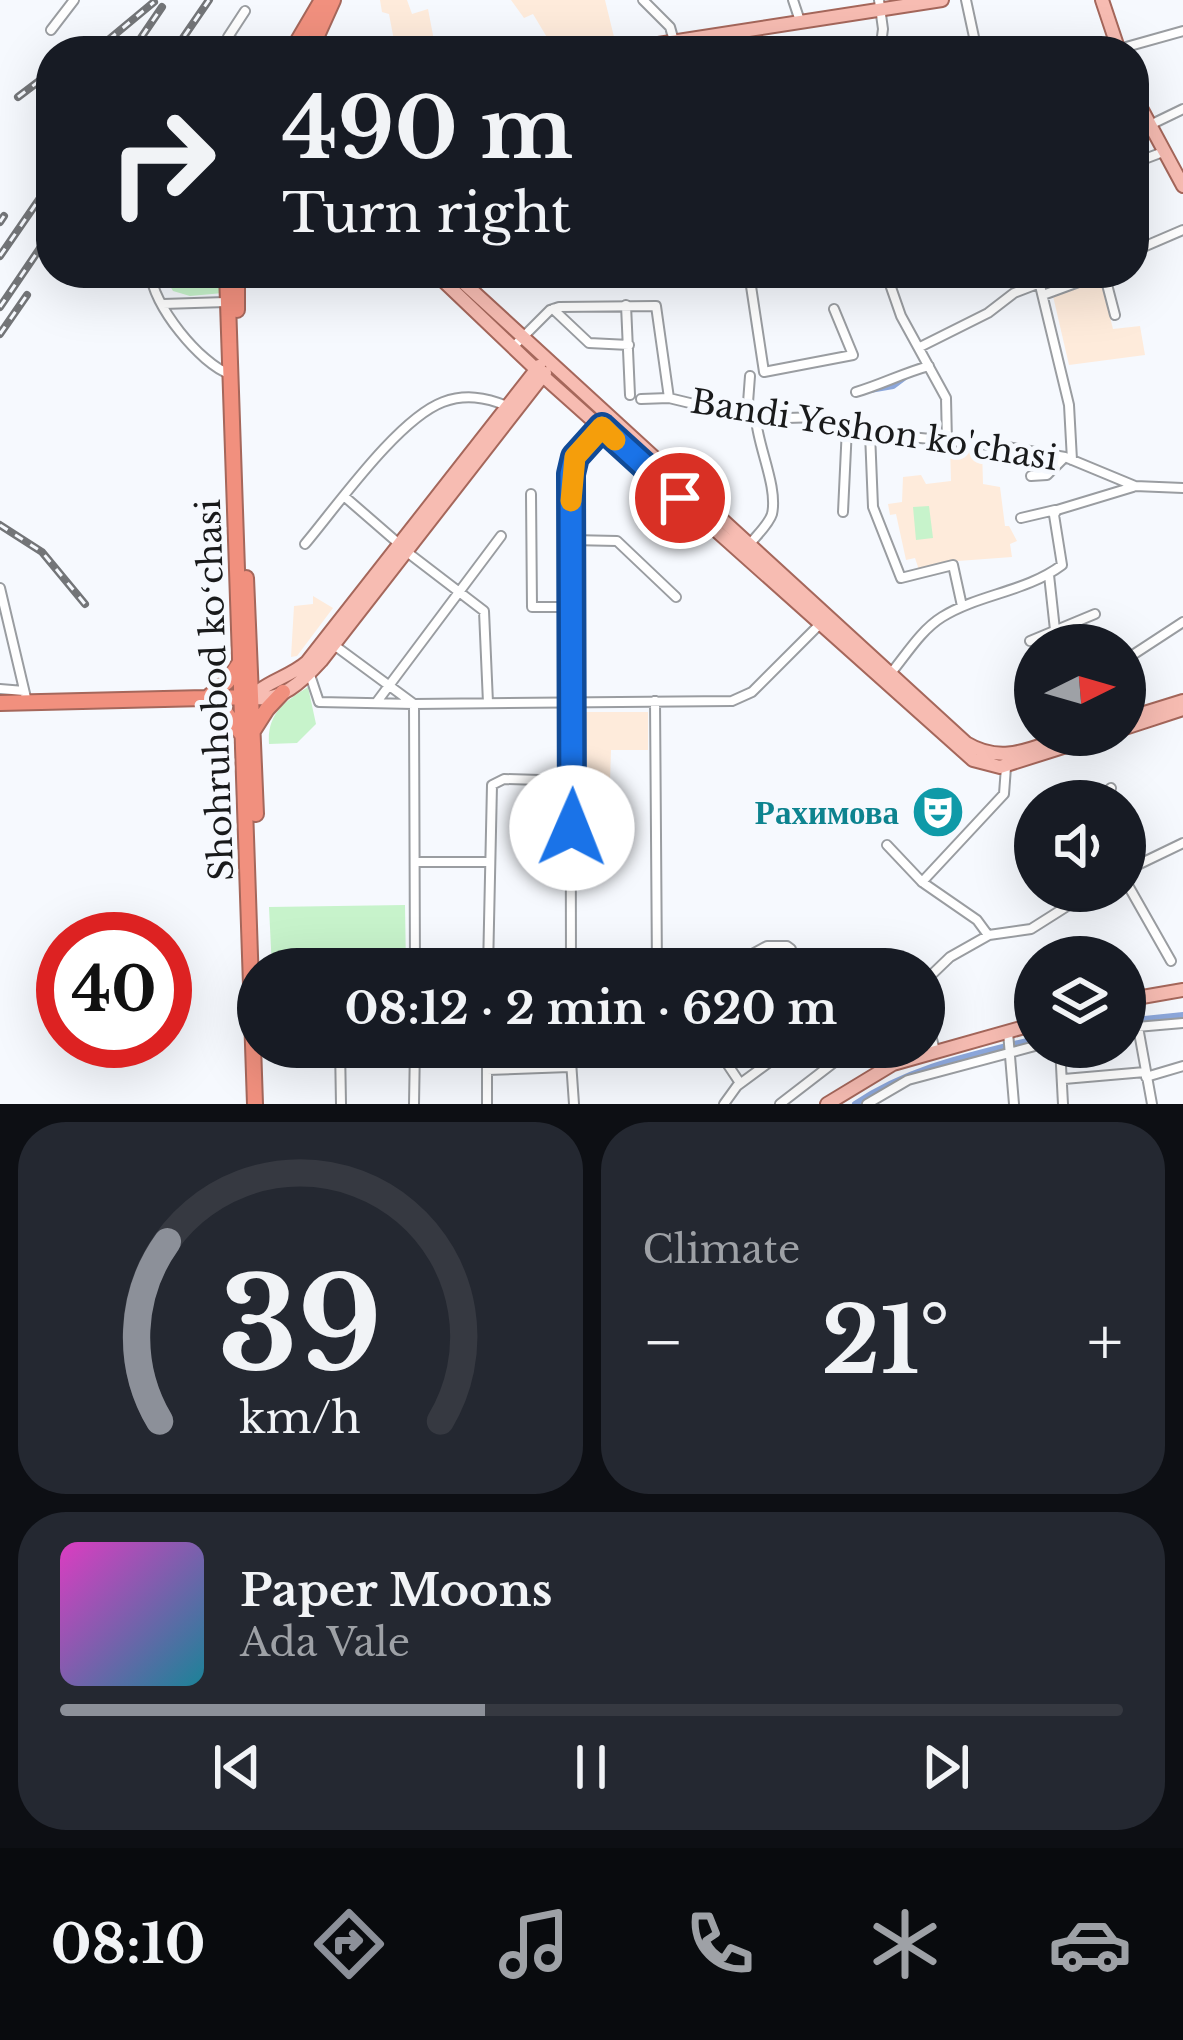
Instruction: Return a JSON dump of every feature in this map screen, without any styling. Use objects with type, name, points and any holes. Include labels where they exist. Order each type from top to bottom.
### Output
[{"type":"highway","points":[[301,36],[322,0]]},
{"type":"highway","points":[[317,36],[333,0]]},
{"type":"highway","name":"Shohruhobod koʻchasi","points":[[230,288],[260,948]]},
{"type":"highway","name":"Shohruhobod koʻchasi","points":[[235,288],[230,374],[238,664],[246,697]]},
{"type":"highway","points":[[202,700],[227,682],[238,664]]},
{"type":"highway","points":[[202,700],[226,713],[248,734],[284,692]]},
{"type":"highway","points":[[12,701],[246,697]]},
{"type":"highway","name":"Shohruhobod koʻchasi","points":[[248,734],[255,948]]},
{"type":"highway","name":"Shohruhobod koʻchasi","points":[[259,1068],[260,1104]]},
{"type":"highway","name":"Shohruhobod koʻchasi","points":[[260,1104],[262,1068]]},
{"type":"main road","points":[[714,36],[801,25],[859,7],[942,0]]},
{"type":"main road","points":[[1102,0],[1114,36]]},
{"type":"main road","points":[[1149,127],[1163,152],[1178,165],[1183,186]]},
{"type":"main road","points":[[453,288],[518,342]]},
{"type":"main road","points":[[467,288],[602,427],[966,743],[985,755],[1014,753]]},
{"type":"main road","points":[[403,548],[507,406],[544,368]]},
{"type":"main road","points":[[544,368],[749,545],[973,760],[988,766],[1006,765],[1034,756]]},
{"type":"main road","points":[[246,697],[308,662],[544,368]]},
{"type":"main road","points":[[246,697],[261,699],[284,692],[310,674],[372,588]]},
{"type":"main road","points":[[1146,716],[1183,705]]},
{"type":"main road","points":[[1146,996],[1183,990]]},
{"type":"main road","points":[[945,1049],[1014,1033]]},
{"type":"main road","points":[[826,1104],[886,1068]]},
{"type":"street","points":[[51,30],[74,0]]},
{"type":"street","points":[[643,0],[670,27],[673,36]]},
{"type":"street","points":[[793,0],[801,25]]},
{"type":"street","points":[[966,0],[976,36]]},
{"type":"street","points":[[880,5],[880,36]]},
{"type":"street","points":[[230,36],[245,11]]},
{"type":"street","points":[[1149,42],[1183,32]]},
{"type":"street","points":[[1149,125],[1183,109]]},
{"type":"street","points":[[1149,157],[1163,152]]},
{"type":"street","points":[[1149,245],[1183,230]]},
{"type":"street","points":[[152,288],[193,348],[230,374]]},
{"type":"street","points":[[751,288],[764,372],[853,355],[834,309]]},
{"type":"street","points":[[891,288],[948,404],[946,442]]},
{"type":"street","points":[[920,348],[988,313],[1022,288]]},
{"type":"street","points":[[1031,476],[1047,475],[1069,459],[1069,405],[1041,288]]},
{"type":"street","points":[[1043,296],[1064,288]]},
{"type":"street","points":[[1107,288],[1115,315]]},
{"type":"street","points":[[162,304],[233,302]]},
{"type":"street","points":[[518,342],[553,309],[626,305],[635,397],[669,398]]},
{"type":"street","name":"Bandi Yeshon ko'chasi","points":[[626,305],[659,309],[669,398],[752,417],[820,417],[870,433],[1000,446],[1069,459],[1135,486],[1183,488]]},
{"type":"street","points":[[553,309],[589,343],[629,346]]},
{"type":"street","points":[[856,392],[896,382],[907,370],[929,366]]},
{"type":"street","points":[[749,376],[752,417],[772,485],[772,517],[749,545]]},
{"type":"street","points":[[305,544],[416,419],[440,403],[467,397],[507,406]]},
{"type":"street","points":[[571,948],[571,474],[575,457],[602,427]]},
{"type":"street","points":[[843,512],[847,427]]},
{"type":"street","points":[[870,433],[873,507],[901,578],[953,565],[962,606]]},
{"type":"street","points":[[1021,518],[1135,486]]},
{"type":"street","points":[[531,494],[533,608],[572,607]]},
{"type":"street","points":[[345,497],[485,614],[488,703]]},
{"type":"street","points":[[890,674],[930,626],[962,606],[1049,574],[1064,562],[1054,515],[1057,510]]},
{"type":"street","points":[[375,705],[501,536]]},
{"type":"street","points":[[571,540],[617,541],[676,597]]},
{"type":"street","points":[[1049,574],[1054,624]]},
{"type":"street","points":[[0,588],[12,701]]},
{"type":"street","points":[[1070,624],[1095,614]]},
{"type":"street","points":[[310,674],[319,701],[375,705],[741,699],[824,620]]},
{"type":"street","points":[[1146,646],[1183,622]]},
{"type":"street","points":[[334,644],[414,704]]},
{"type":"street","points":[[0,689],[12,701]]},
{"type":"street","points":[[655,701],[657,948]]},
{"type":"street","points":[[414,704],[415,948]]},
{"type":"street","points":[[922,882],[1004,794],[1006,765]]},
{"type":"street","points":[[488,948],[492,785],[504,779],[573,781]]},
{"type":"street","points":[[1146,863],[1183,843]]},
{"type":"street","points":[[887,845],[922,882],[977,920],[989,935]]},
{"type":"street","points":[[415,862],[488,862]]},
{"type":"street","points":[[1146,909],[1171,961]]},
{"type":"street","points":[[945,962],[989,935],[1031,928],[1057,912]]},
{"type":"street","points":[[1146,1026],[1183,1023]]},
{"type":"street","points":[[1008,1036],[1014,1104]]},
{"type":"street","points":[[870,1103],[908,1080],[1014,1051]]},
{"type":"street","points":[[1064,1078],[1145,1074],[1183,1066]]},
{"type":"street","points":[[340,1068],[341,1104]]},
{"type":"street","points":[[414,1104],[415,1068]]},
{"type":"street","points":[[487,1104],[487,1070],[542,1068]]},
{"type":"street","points":[[569,1068],[574,1104]]},
{"type":"street","points":[[730,1068],[740,1083]]},
{"type":"street","points":[[724,1104],[740,1083],[761,1068]]},
{"type":"street","points":[[780,1104],[826,1068]]},
{"type":"street","points":[[1063,1068],[1063,1104]]},
{"type":"street","points":[[1144,1068],[1152,1104]]},
{"type":"shaded area","points":[[380,0],[407,0],[412,14],[428,9],[433,36],[393,36],[389,14],[382,12]]},
{"type":"shaded area","points":[[511,0],[605,0],[614,36],[546,36],[533,14],[524,18]]},
{"type":"shaded area","points":[[1079,288],[1103,288],[1113,329],[1140,326],[1145,355],[1069,365],[1053,296]]},
{"type":"shaded area","points":[[950,445],[982,449],[983,484],[1000,487],[1005,526],[1017,541],[1010,544],[1012,557],[919,570],[915,558],[906,560],[896,514],[890,515],[888,504],[902,502],[903,477],[921,475],[926,484],[951,481]]},
{"type":"shaded area","points":[[313,596],[333,608],[297,656],[291,657],[294,606],[313,604]]},
{"type":"shaded area","points":[[577,712],[648,712],[648,750],[611,750],[608,845],[576,846]]},
{"type":"green space","points":[[223,288],[223,293],[190,296],[173,291]]},
{"type":"green space","points":[[929,506],[933,538],[916,540],[913,507]]},
{"type":"green space","points":[[308,687],[316,724],[297,743],[269,744],[279,710]]},
{"type":"green space","points":[[405,905],[406,948],[271,948],[269,907]]},
{"type":"waterway","points":[[870,390],[893,386],[905,377]]},
{"type":"waterway","points":[[1146,1019],[1183,1015]]},
{"type":"waterway","points":[[855,1104],[919,1071],[1014,1044]]},
{"type":"railway","points":[[184,36],[209,0]]},
{"type":"railway","points":[[113,36],[154,2]]},
{"type":"railway","points":[[142,36],[162,7]]},
{"type":"railway","points":[[18,97],[36,83]]},
{"type":"railway","points":[[0,256],[36,204]]},
{"type":"railway","points":[[0,222],[4,216]]},
{"type":"railway","points":[[0,307],[36,254]]},
{"type":"railway","points":[[0,334],[27,295]]},
{"type":"railway","points":[[0,525],[42,552],[85,604]]},
{"type":"slow traffic","points":[[571,501],[575,457],[602,427],[615,440]]},
{"type":"place","name":"Рахимова","points":[[938,812]]},
{"type":"route","points":[[572,828],[571,474],[575,457],[602,427],[680,498]]}]
